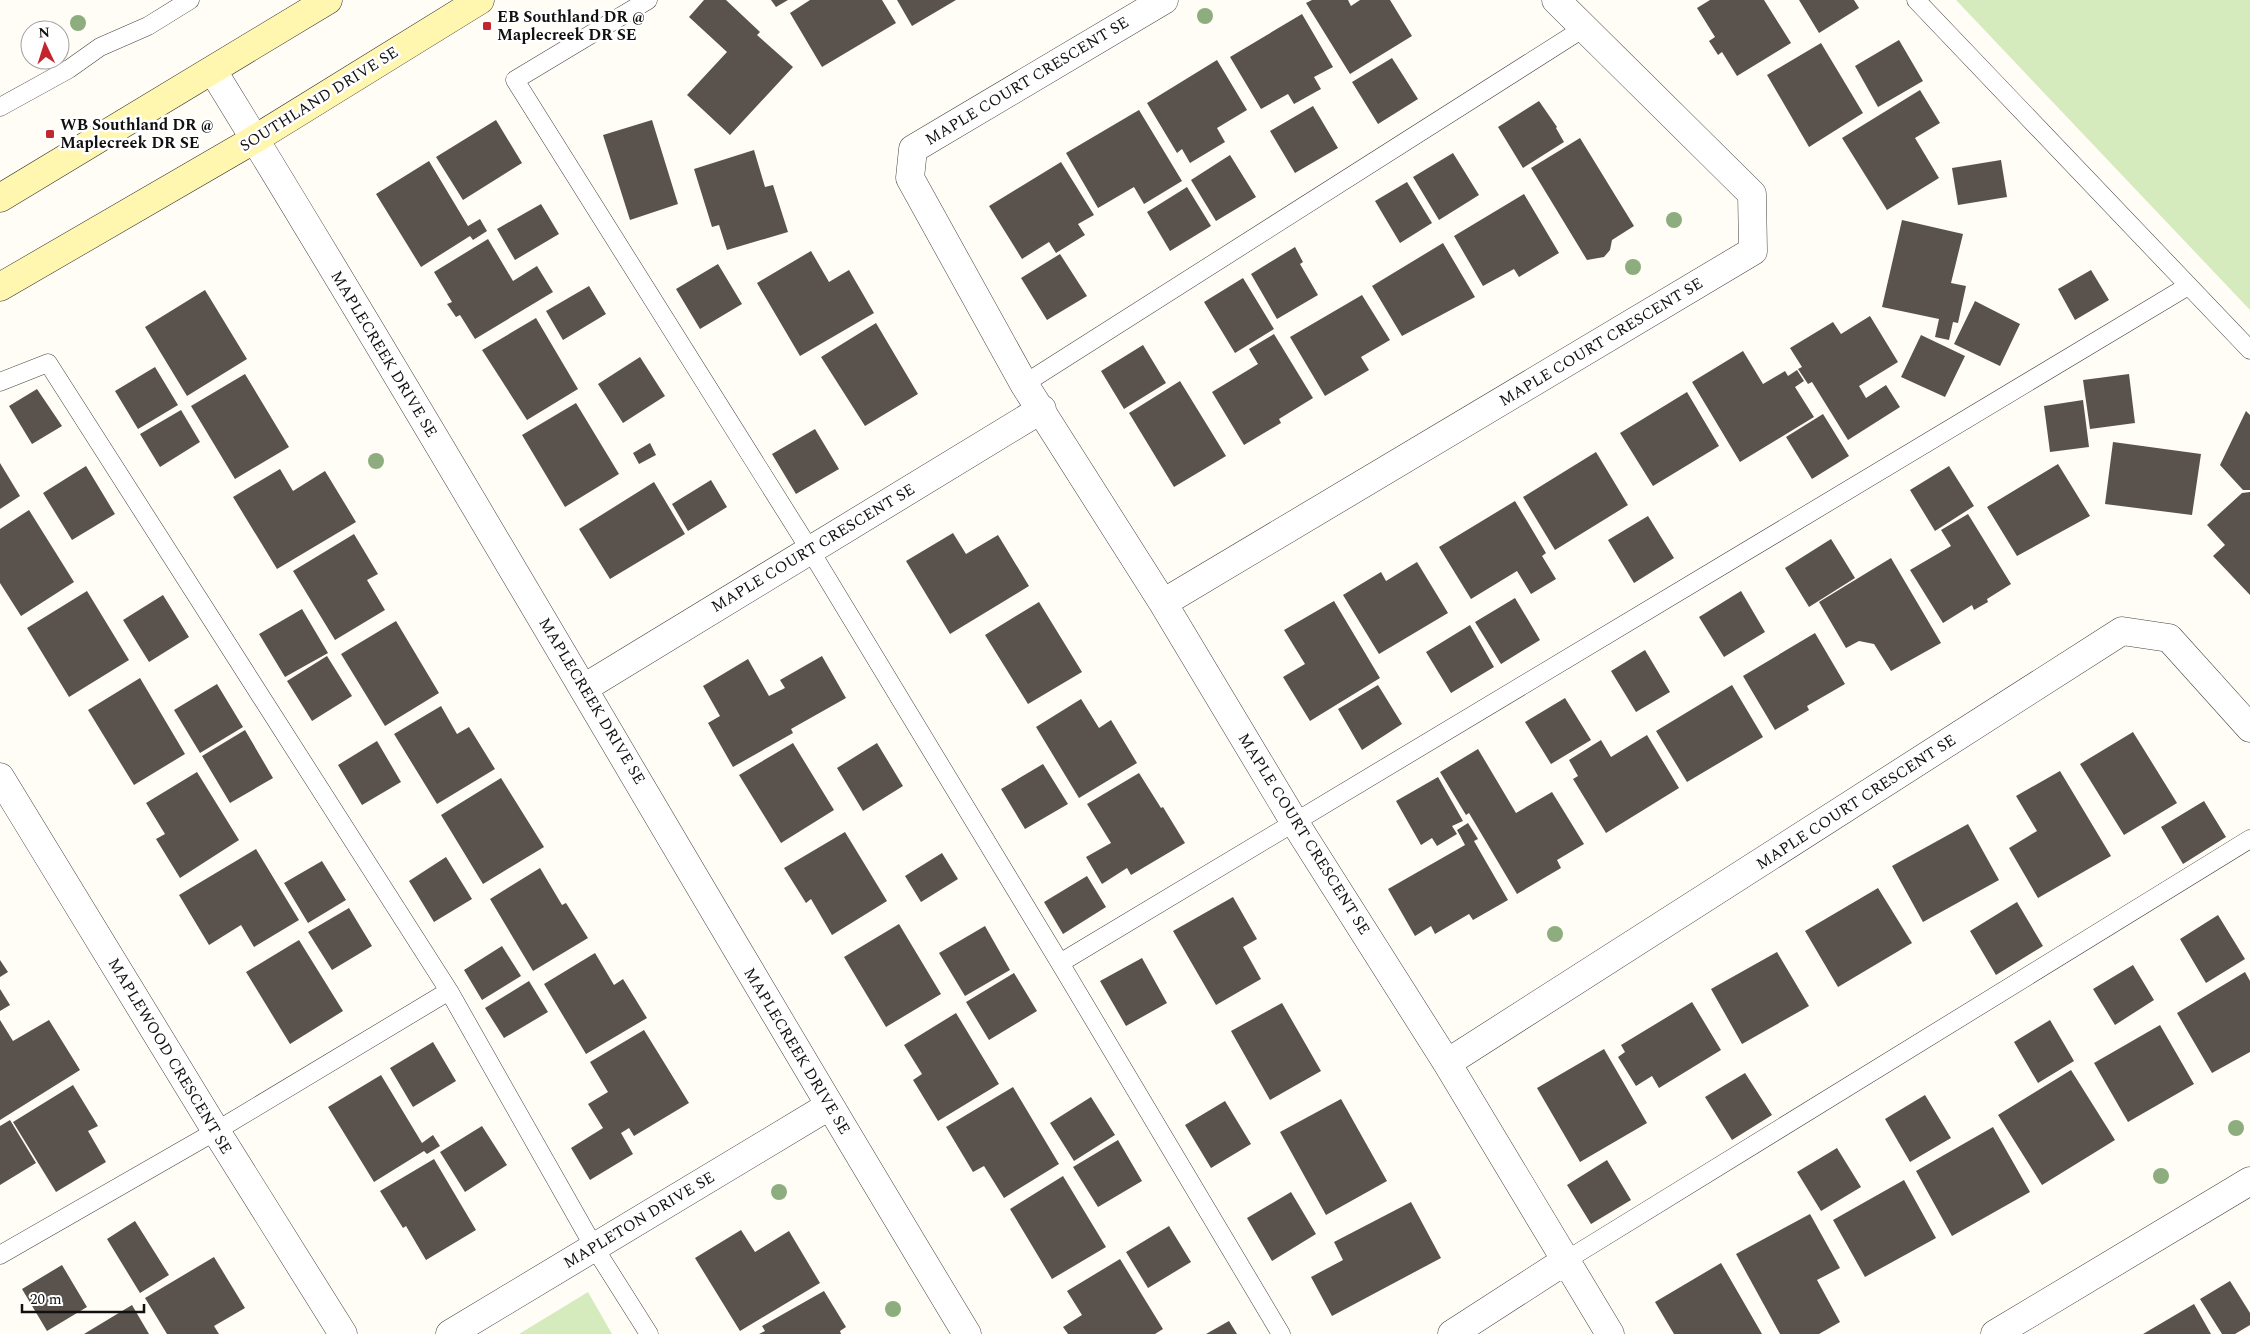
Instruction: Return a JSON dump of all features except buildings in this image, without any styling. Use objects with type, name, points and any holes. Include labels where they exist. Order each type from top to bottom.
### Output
[{"type":"main road","points":[[0,198],[328,0]]},
{"type":"main road","name":"SOUTHLAND DRIVE SE","points":[[0,287],[255,139],[480,0]]},
{"type":"street","name":"MAPLE COURT CRESCENT SE","points":[[1164,0],[913,149],[910,178],[1024,384],[1042,409],[1164,603],[1295,824],[1447,1063],[1610,1334]]},
{"type":"street","name":"MAPLE COURT CRESCENT SE","points":[[1164,603],[1752,251],[1752,194],[1556,0]]},
{"type":"street","name":"MAPLECREEK DRIVE SE","points":[[213,71],[584,688],[829,1106],[967,1334]]},
{"type":"street","name":"MAPLE COURT CRESCENT SE","points":[[584,688],[1042,409]]},
{"type":"street","name":"MAPLE COURT CRESCENT SE","points":[[1447,1063],[2122,631],[2169,638],[2250,728]]},
{"type":"street","name":"MAPLEWOOD CRESCENT SE","points":[[0,777],[216,1132],[343,1334]]},
{"type":"street","name":"MAPLETON DRIVE SE","points":[[450,1334],[829,1106]]},
{"type":"street","points":[[1995,1334],[2250,1181]]},
{"type":"street","points":[[1452,1334],[1565,1261]]},
{"type":"lane","points":[[0,107],[69,69],[100,47],[148,26],[190,0]]},
{"type":"lane","points":[[648,0],[515,80],[810,550],[1060,963],[1281,1334]]},
{"type":"lane","points":[[1916,0],[2250,350]]},
{"type":"lane","points":[[1024,384],[1584,28]]},
{"type":"lane","points":[[1060,963],[1295,824],[2188,286]]},
{"type":"lane","points":[[0,382],[48,364],[449,991],[594,1247],[649,1334]]},
{"type":"lane","points":[[1565,1261],[2250,839]]},
{"type":"lane","points":[[0,1255],[216,1132],[449,991]]},
{"type":"green space","points":[[1956,0],[2250,0],[2250,310]]},
{"type":"green space","points":[[588,1292],[612,1334],[519,1334]]},
{"type":"place","name":"EB Southland DR @ Maplecreek DR SE","points":[[487,26]]},
{"type":"place","name":"WB Southland DR @ Maplecreek DR SE","points":[[50,134]]}]
